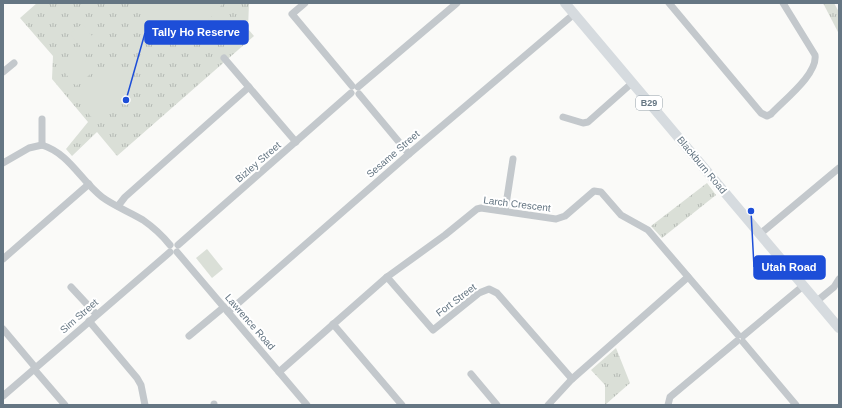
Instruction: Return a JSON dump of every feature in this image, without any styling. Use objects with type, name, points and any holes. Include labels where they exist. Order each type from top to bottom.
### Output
[{"type":"main road","name":"Blackburn Road","points":[[565,3],[839,328]]},
{"type":"street","points":[[305,3],[292,14],[409,154]]},
{"type":"street","name":"Bizley Street","points":[[174,248],[457,3]]},
{"type":"street","points":[[669,3],[761,113],[767,116],[771,114],[811,72],[816,60],[815,55],[783,3]]},
{"type":"street","name":"Sesame Street","points":[[189,336],[226,310],[574,14]]},
{"type":"street","points":[[224,58],[296,142]]},
{"type":"street","points":[[3,72],[14,63]]},
{"type":"street","points":[[563,117],[583,123],[588,122],[632,83]]},
{"type":"street","points":[[118,206],[125,197],[249,87]]},
{"type":"street","points":[[4,160],[29,148],[42,145],[42,119]]},
{"type":"street","name":"Lawrence Road","points":[[42,145],[54,149],[65,157],[102,197],[144,221],[159,233],[174,248],[307,405]]},
{"type":"street","points":[[505,211],[513,160]]},
{"type":"street","points":[[760,234],[839,168]]},
{"type":"street","points":[[3,259],[89,184]]},
{"type":"street","name":"Larch Crescent","points":[[279,372],[387,277],[445,235],[477,209],[481,208],[505,211],[556,219],[565,216],[594,191],[601,192],[621,215],[648,230],[796,405]]},
{"type":"street","name":"Sim Street","points":[[3,396],[174,248]]},
{"type":"street","name":"Fort Street","points":[[387,277],[433,330],[479,293],[489,289],[497,293],[572,379]]},
{"type":"street","points":[[548,405],[572,379],[688,277]]},
{"type":"street","points":[[817,302],[834,288],[839,279]]},
{"type":"street","points":[[668,405],[670,397],[803,286]]},
{"type":"street","points":[[71,287],[96,314]]},
{"type":"street","points":[[89,321],[137,378],[141,385],[145,405]]},
{"type":"street","points":[[333,324],[402,405]]},
{"type":"street","points":[[3,329],[65,405]]},
{"type":"street","points":[[472,374],[497,405]]},
{"type":"green space","points":[[37,3],[249,3],[248,29],[254,36],[117,156],[97,132],[72,156],[66,149],[88,122],[52,79],[53,56],[20,18]]},
{"type":"green space","points":[[135,3],[223,3],[213,15],[202,24],[191,30],[179,32],[167,30],[156,25],[145,16]]},
{"type":"green space","points":[[823,3],[834,3],[839,12],[839,34]]},
{"type":"green space","points":[[82,24],[99,44],[88,55],[70,34]]},
{"type":"green space","points":[[76,51],[94,71],[76,86],[59,66]]},
{"type":"green space","points":[[113,65],[131,85],[93,119],[76,98]]},
{"type":"green space","points":[[707,183],[716,195],[662,238],[651,226]]},
{"type":"green space","points":[[207,249],[223,269],[212,278],[196,258]]},
{"type":"green space","points":[[616,348],[630,383],[605,405],[605,385],[591,370]]},
{"type":"place","name":"Tally Ho Reserve","points":[[126,100]]},
{"type":"place","name":"Utah Road","points":[[751,211]]}]
